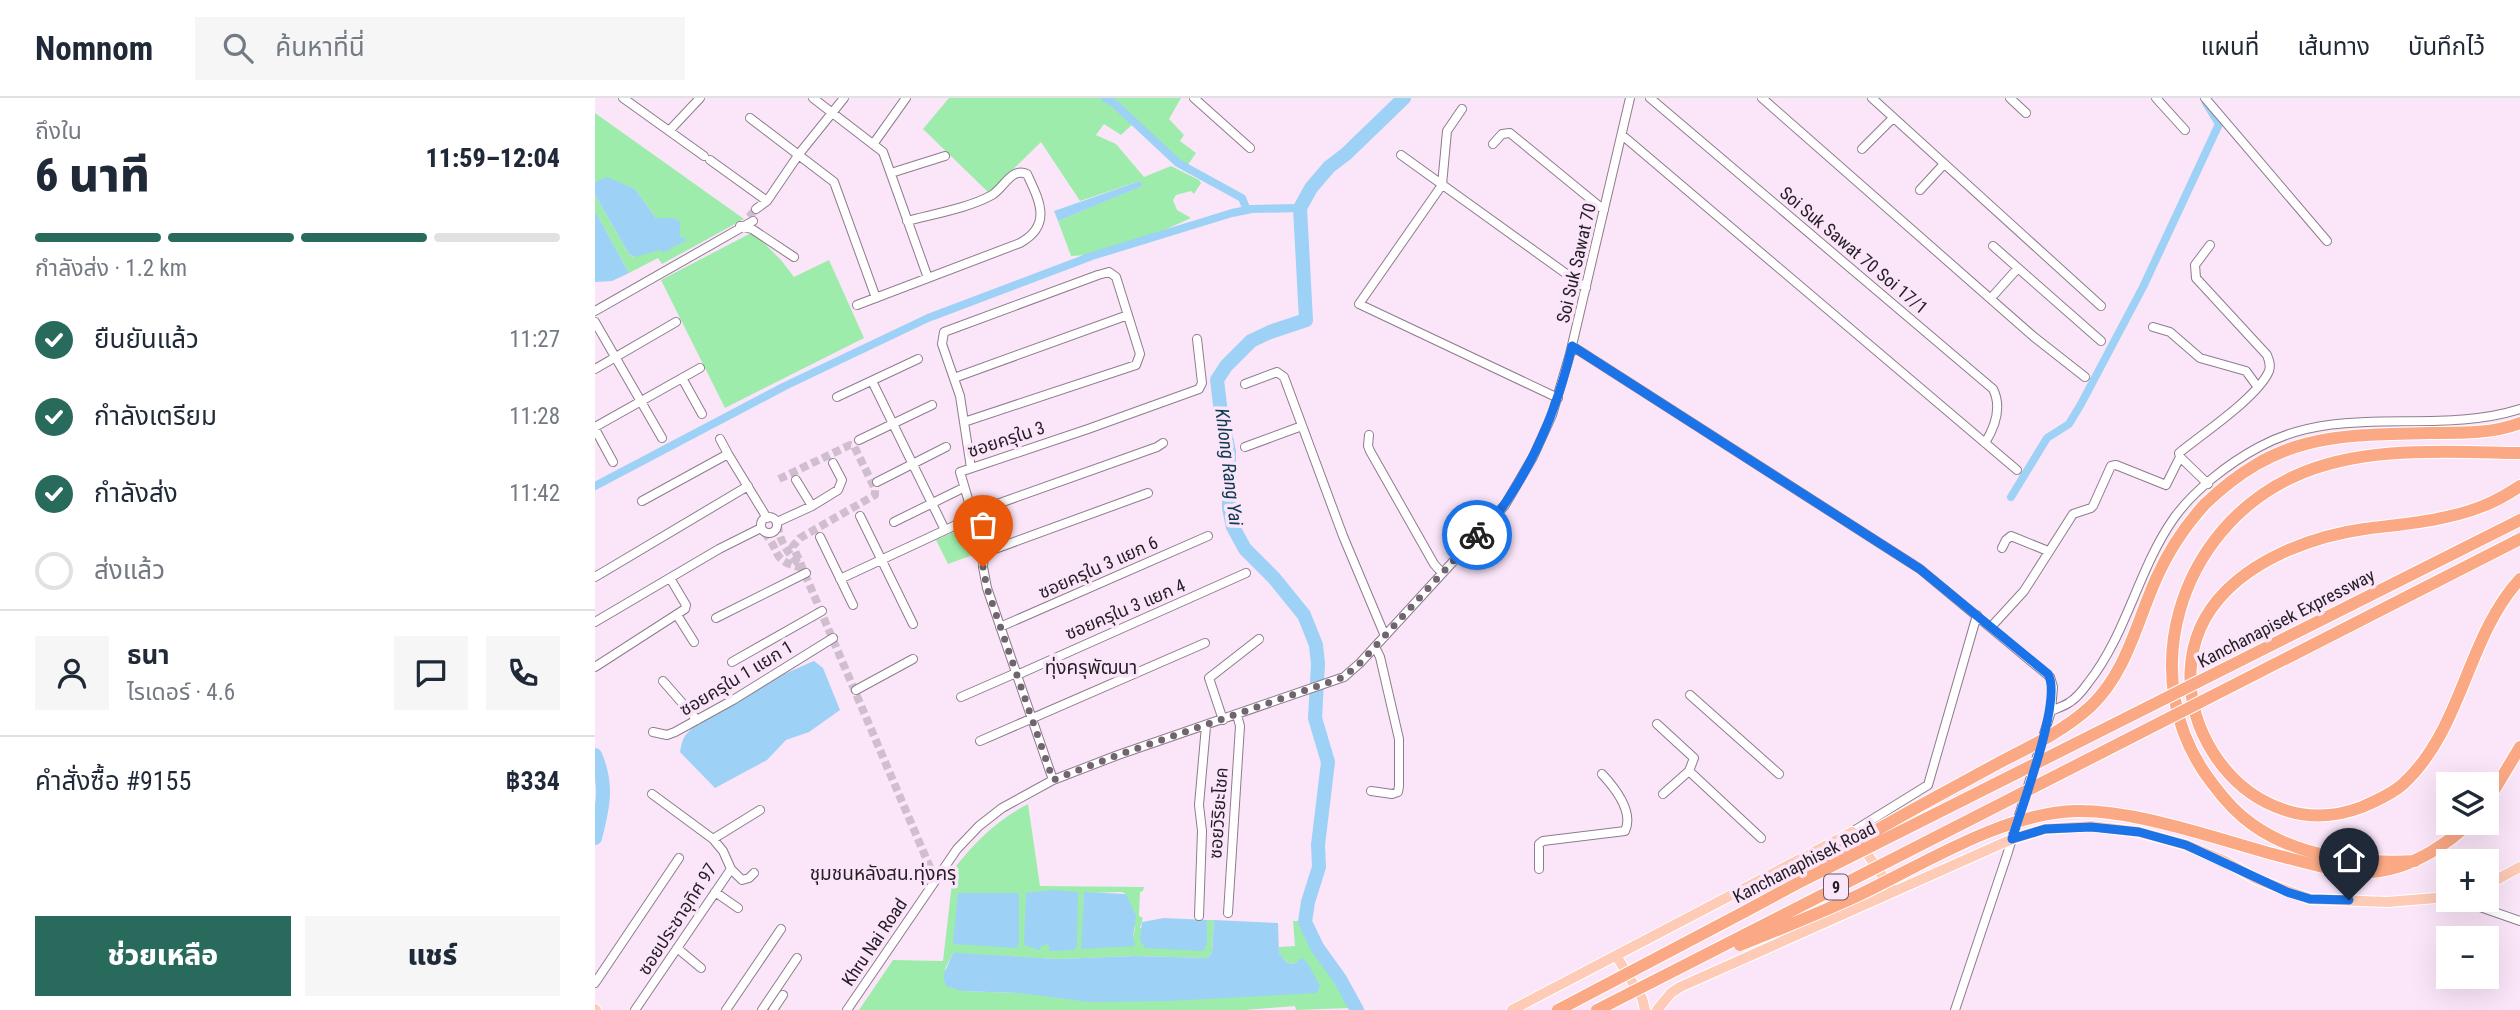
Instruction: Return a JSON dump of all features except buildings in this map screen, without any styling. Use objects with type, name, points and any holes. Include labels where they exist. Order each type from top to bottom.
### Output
[{"type":"highway","points":[[1796,884],[1835,854],[1924,802],[2055,734],[2093,704],[2120,668],[2156,580],[2191,520],[2224,486],[2266,458],[2321,439],[2355,435],[2464,433],[2507,428],[2520,423]]},
{"type":"highway","points":[[2415,861],[2372,862],[2315,853],[2285,843],[2251,824],[2201,769],[2183,733],[2175,708],[2171,669],[2176,626],[2184,596],[2198,563],[2230,520],[2274,486],[2296,475],[2334,463],[2375,456],[2433,452],[2520,453]]},
{"type":"highway","points":[[2520,486],[2481,507],[2451,516],[2327,537],[2282,553],[2225,592],[2206,615],[2194,642],[2189,669],[2191,700],[2199,725],[2212,751],[2250,794],[2273,806],[2301,814],[2326,816],[2351,811],[2377,801],[2403,785],[2437,740],[2495,612],[2520,579]]},
{"type":"highway","name":"Kanchanapisek Expressway","points":[[2067,748],[2520,520]]},
{"type":"highway","name":"Kanchanapisek Expressway","points":[[2076,765],[2520,539]]},
{"type":"highway","points":[[2499,782],[2520,747]]},
{"type":"highway","name":"Kanchanaphisek Road","points":[[1558,1010],[1796,884],[2067,748]]},
{"type":"highway","name":"Kanchanaphisek Road","points":[[1597,1010],[2076,765]]},
{"type":"highway","points":[[1668,974],[1845,901],[1985,834],[2041,815],[2077,811],[2112,814],[2150,821],[2351,872],[2381,872],[2415,861],[2456,835]]},
{"type":"main road","points":[[1657,1010],[1671,993],[1680,987],[2012,839],[2045,829],[2091,827],[2139,832],[2186,845],[2256,879],[2310,899],[2387,902],[2436,898]]},
{"type":"main road","points":[[1512,1010],[1852,832],[1895,892]]},
{"type":"main road","points":[[2499,878],[2520,867]]},
{"type":"main road","points":[[1617,957],[1642,998],[1645,1010]]},
{"type":"street","points":[[669,131],[700,98]]},
{"type":"street","points":[[813,98],[883,152],[928,278]]},
{"type":"street","points":[[626,99],[707,158],[762,207],[799,154],[844,98]]},
{"type":"street","points":[[874,143],[906,98]]},
{"type":"street","points":[[1195,98],[1250,148]]},
{"type":"street","name":"Soi Suk Sawat 70","points":[[1326,684],[1344,677],[1443,573],[1505,505],[1533,457],[1552,415],[1572,346],[1630,98]]},
{"type":"street","name":"Soi Suk Sawat 70 Soi 17/1","points":[[1650,98],[1993,389],[1997,397],[1996,415],[1985,443]]},
{"type":"street","points":[[1762,98],[2085,377]]},
{"type":"street","points":[[1871,98],[2101,306]]},
{"type":"street","points":[[2010,98],[2026,113]]},
{"type":"street","points":[[2156,98],[2185,130]]},
{"type":"street","points":[[2205,98],[2327,241]]},
{"type":"street","points":[[1462,109],[1447,131],[1443,185],[1359,304],[1557,398]]},
{"type":"street","points":[[750,118],[834,182],[876,298]]},
{"type":"street","points":[[1862,149],[1893,118]]},
{"type":"street","points":[[1493,144],[1502,134],[1510,133],[1604,210]]},
{"type":"street","points":[[1622,135],[2017,470]]},
{"type":"street","points":[[1401,155],[1586,288]]},
{"type":"street","points":[[891,173],[945,156]]},
{"type":"street","points":[[1920,190],[1944,164]]},
{"type":"street","points":[[857,305],[1027,239],[1042,216],[1042,209],[1027,174],[1021,172],[1014,173],[991,196],[907,221]]},
{"type":"street","points":[[595,312],[751,219]]},
{"type":"street","points":[[740,226],[752,229],[794,257]]},
{"type":"street","points":[[1991,627],[2024,591],[2073,514],[2093,506],[2111,466],[2116,465],[2166,485],[2180,457],[2179,453],[2247,399],[2269,371],[2270,362],[2267,355],[2196,278],[2195,265],[2210,245]]},
{"type":"street","points":[[1993,246],[2101,341]]},
{"type":"street","points":[[1991,298],[2018,268]]},
{"type":"street","points":[[964,422],[1136,365],[1140,354],[1116,277],[1109,272],[1098,275],[944,332],[942,344],[960,396],[971,468]]},
{"type":"street","points":[[954,378],[1128,315]]},
{"type":"street","points":[[595,369],[676,322]]},
{"type":"street","points":[[595,323],[662,438]]},
{"type":"street","points":[[2153,327],[2170,332],[2200,358],[2246,371],[2257,386]]},
{"type":"street","name":"ซอยครุใน 3","points":[[1053,780],[984,576],[983,553],[960,472],[1199,388],[1202,383],[1197,339]]},
{"type":"street","points":[[1572,346],[1920,569],[2048,674],[2053,687],[2051,711],[1955,1010]]},
{"type":"street","points":[[837,397],[918,359]]},
{"type":"street","points":[[613,462],[595,428],[700,368]]},
{"type":"street","points":[[1245,384],[1277,372],[1281,374],[1343,536],[1385,636]]},
{"type":"street","points":[[682,378],[702,414]]},
{"type":"street","points":[[872,380],[945,530]]},
{"type":"street","points":[[859,440],[932,405]]},
{"type":"street","points":[[2051,711],[2069,704],[2103,665],[2157,547],[2175,517],[2208,484],[2260,446],[2332,423],[2493,417],[2520,409]]},
{"type":"street","points":[[1245,447],[1302,426]]},
{"type":"street","points":[[1369,435],[1370,451],[1434,564],[1443,573]]},
{"type":"street","points":[[720,439],[767,517]]},
{"type":"street","points":[[840,579],[956,525],[964,526],[973,517],[1163,443]]},
{"type":"street","points":[[877,482],[946,447]]},
{"type":"street","points":[[642,501],[728,454]]},
{"type":"street","points":[[2180,457],[2208,484]]},
{"type":"street","points":[[777,523],[813,506],[838,490],[842,480],[833,463]]},
{"type":"street","points":[[796,480],[813,506]]},
{"type":"street","points":[[595,577],[748,486]]},
{"type":"street","points":[[894,522],[959,490]]},
{"type":"street","points":[[983,553],[1148,493]]},
{"type":"street","points":[[860,516],[913,624]]},
{"type":"street","points":[[761,528],[772,533],[777,528],[774,518],[767,517]]},
{"type":"street","points":[[761,528],[767,517]]},
{"type":"street","points":[[595,622],[761,528]]},
{"type":"street","name":"ซอยครุใน 3 แยก 6","points":[[1000,626],[1208,536]]},
{"type":"street","points":[[2003,548],[2011,536],[2048,551]]},
{"type":"street","points":[[820,537],[853,605]]},
{"type":"street","points":[[716,618],[806,573]]},
{"type":"street","name":"ซอยครุใน 3 แยก 4","points":[[961,697],[1246,573]]},
{"type":"street","points":[[595,667],[685,609],[670,578]]},
{"type":"street","points":[[732,662],[822,611]]},
{"type":"street","points":[[677,615],[694,642]]},
{"type":"street","points":[[1852,832],[1928,785],[1977,615]]},
{"type":"street","name":"ซอยครุใน 1 แยก 1","points":[[653,732],[667,735],[697,720],[833,638]]},
{"type":"street","points":[[1223,720],[1209,678],[1259,639]]},
{"type":"street","points":[[980,741],[1205,643]]},
{"type":"street","points":[[1371,791],[1392,794],[1398,792],[1399,786],[1399,739],[1380,657],[1375,647]]},
{"type":"street","points":[[856,691],[913,659]]},
{"type":"street","points":[[663,681],[697,720]]},
{"type":"street","name":"Khru Nai Road","points":[[847,1010],[935,879],[968,836],[996,812],[1053,780],[1326,684]]},
{"type":"street","points":[[1690,695],[1779,774]]},
{"type":"street","name":"ซอยวิริยะโชค","points":[[1228,913],[1240,726],[1237,715]]},
{"type":"street","points":[[1657,724],[1691,754],[1693,764],[1689,771],[1663,794]]},
{"type":"street","points":[[1199,916],[1202,844],[1199,806],[1206,726]]},
{"type":"street","points":[[1689,771],[1761,838]]},
{"type":"street","points":[[1539,869],[1539,844],[1543,841],[1625,831],[1628,824],[1626,808],[1602,774]]},
{"type":"street","name":"ซอยประชาอุทิศ 97","points":[[635,1010],[731,869],[723,851],[713,839],[652,794]]},
{"type":"street","points":[[713,839],[760,810]]},
{"type":"street","points":[[595,983],[679,858]]},
{"type":"street","points":[[731,869],[742,880],[754,873]]},
{"type":"street","points":[[715,892],[738,908]]},
{"type":"street","points":[[2494,912],[2520,921]]},
{"type":"street","points":[[726,1010],[781,929]]},
{"type":"street","points":[[677,948],[701,968]]},
{"type":"street","points":[[762,1010],[797,957]]},
{"type":"street","points":[[773,1010],[783,995]]},
{"type":"green space","points":[[949,98],[1181,98],[1169,119],[1184,135],[1180,141],[1196,153],[1185,169],[1169,159],[1133,124],[1121,135],[1104,124],[1096,135],[1116,144],[1144,177],[1171,166],[1199,180],[1201,183],[1194,194],[1191,191],[1176,195],[1173,200],[1177,210],[1191,218],[1140,241],[1122,243],[1088,255],[1071,256],[1058,221],[1141,186],[1140,181],[1080,201],[1041,142],[989,193],[923,129]]},
{"type":"green space","points":[[595,113],[744,219],[662,264],[658,258],[629,273],[595,211],[595,195],[629,254],[634,257],[686,240],[680,236],[674,218],[656,218],[635,189],[607,178],[595,182]]},
{"type":"green space","points":[[753,232],[794,277],[829,260],[864,338],[725,408],[661,280]]},
{"type":"green space","points":[[968,526],[975,529],[981,552],[948,564],[936,540]]},
{"type":"green space","points":[[1028,804],[1040,886],[1144,887],[1140,892],[1139,916],[1143,918],[1140,928],[1207,944],[1207,920],[1214,920],[1212,952],[1208,958],[1136,956],[1057,959],[953,953],[945,969],[962,991],[1019,993],[1295,964],[1287,963],[1279,953],[1279,947],[1295,946],[1293,921],[1303,921],[1350,1008],[1296,1010],[1295,1006],[1245,1010],[859,1010],[893,960],[943,961],[952,883],[955,878],[950,874],[985,834]],"holes":[[[1084,893],[1126,894],[1135,928],[1133,937],[1082,949]]]},
{"type":"water","points":[[607,177],[635,189],[656,218],[674,218],[680,222],[680,236],[687,240],[664,252],[659,250],[635,257],[629,254],[595,195],[595,182]]},
{"type":"water","points":[[1140,181],[1142,186],[1058,221],[1054,211]]},
{"type":"water","points":[[595,211],[629,273],[612,281],[595,282]]},
{"type":"water","points":[[814,661],[823,668],[840,710],[809,732],[786,740],[767,760],[715,788],[680,752],[685,736],[709,715],[745,694]]},
{"type":"water","points":[[1053,890],[1078,892],[1077,946],[1074,950],[1050,951],[1048,944],[1039,950],[1024,945],[1026,893]]},
{"type":"water","points":[[1084,892],[1126,894],[1136,916],[1133,937],[1135,946],[1081,949]]},
{"type":"water","points":[[958,893],[1019,893],[1019,944],[1016,948],[953,944]]},
{"type":"water","points":[[1164,918],[1207,920],[1207,944],[1203,951],[1145,948],[1140,940],[1142,922]]},
{"type":"water","points":[[1214,920],[1278,923],[1279,953],[1287,963],[1295,964],[1301,958],[1307,962],[1320,986],[1317,993],[1168,1001],[1089,1002],[1019,993],[962,991],[946,986],[943,976],[953,953],[1057,959],[1136,956],[1208,958],[1212,952]]},
{"type":"waterway","points":[[1105,98],[1178,163],[1242,198],[1247,210]]},
{"type":"waterway","name":"Khlong Rang Yai","points":[[1357,1010],[1340,979],[1317,947],[1305,922],[1319,867],[1318,845],[1328,762],[1315,718],[1318,664],[1316,645],[1304,615],[1274,578],[1245,549],[1233,527],[1229,508],[1229,452],[1217,380],[1226,366],[1251,341],[1306,320],[1300,208],[1311,188],[1329,167],[1404,98]]},
{"type":"waterway","points":[[2011,497],[2047,438],[2069,424],[2143,287],[2219,124],[2206,103]]},
{"type":"waterway","points":[[595,486],[785,386],[928,318],[1092,256],[1232,213],[1252,209],[1300,208]]},
{"type":"waterway","points":[[595,755],[603,786],[595,838]]},
{"type":"tunnel","points":[[749,217],[756,209]]},
{"type":"tunnel","points":[[779,479],[850,445],[854,446],[875,489],[875,495],[800,538],[793,546],[935,879]]},
{"type":"tunnel","points":[[778,525],[785,546],[799,564]]},
{"type":"tunnel","points":[[764,532],[781,559],[803,568]]},
{"type":"way so far","points":[[983,567],[987,588],[1053,780],[1344,677],[1360,663],[1477,535]]},
{"type":"district","name":"ทุ่งครุพัฒนา","points":[[1091,667]]},
{"type":"district","name":"ชุมชนหลังสน.ทุ่งครุ","points":[[883,873]]},
{"type":"route","points":[[1477,535],[1505,505],[1533,457],[1552,415],[1572,346],[1920,569],[2048,674],[2053,687],[2051,711],[2012,839],[2045,829],[2091,827],[2139,832],[2186,845],[2287,892],[2310,899],[2349,900]]}]
